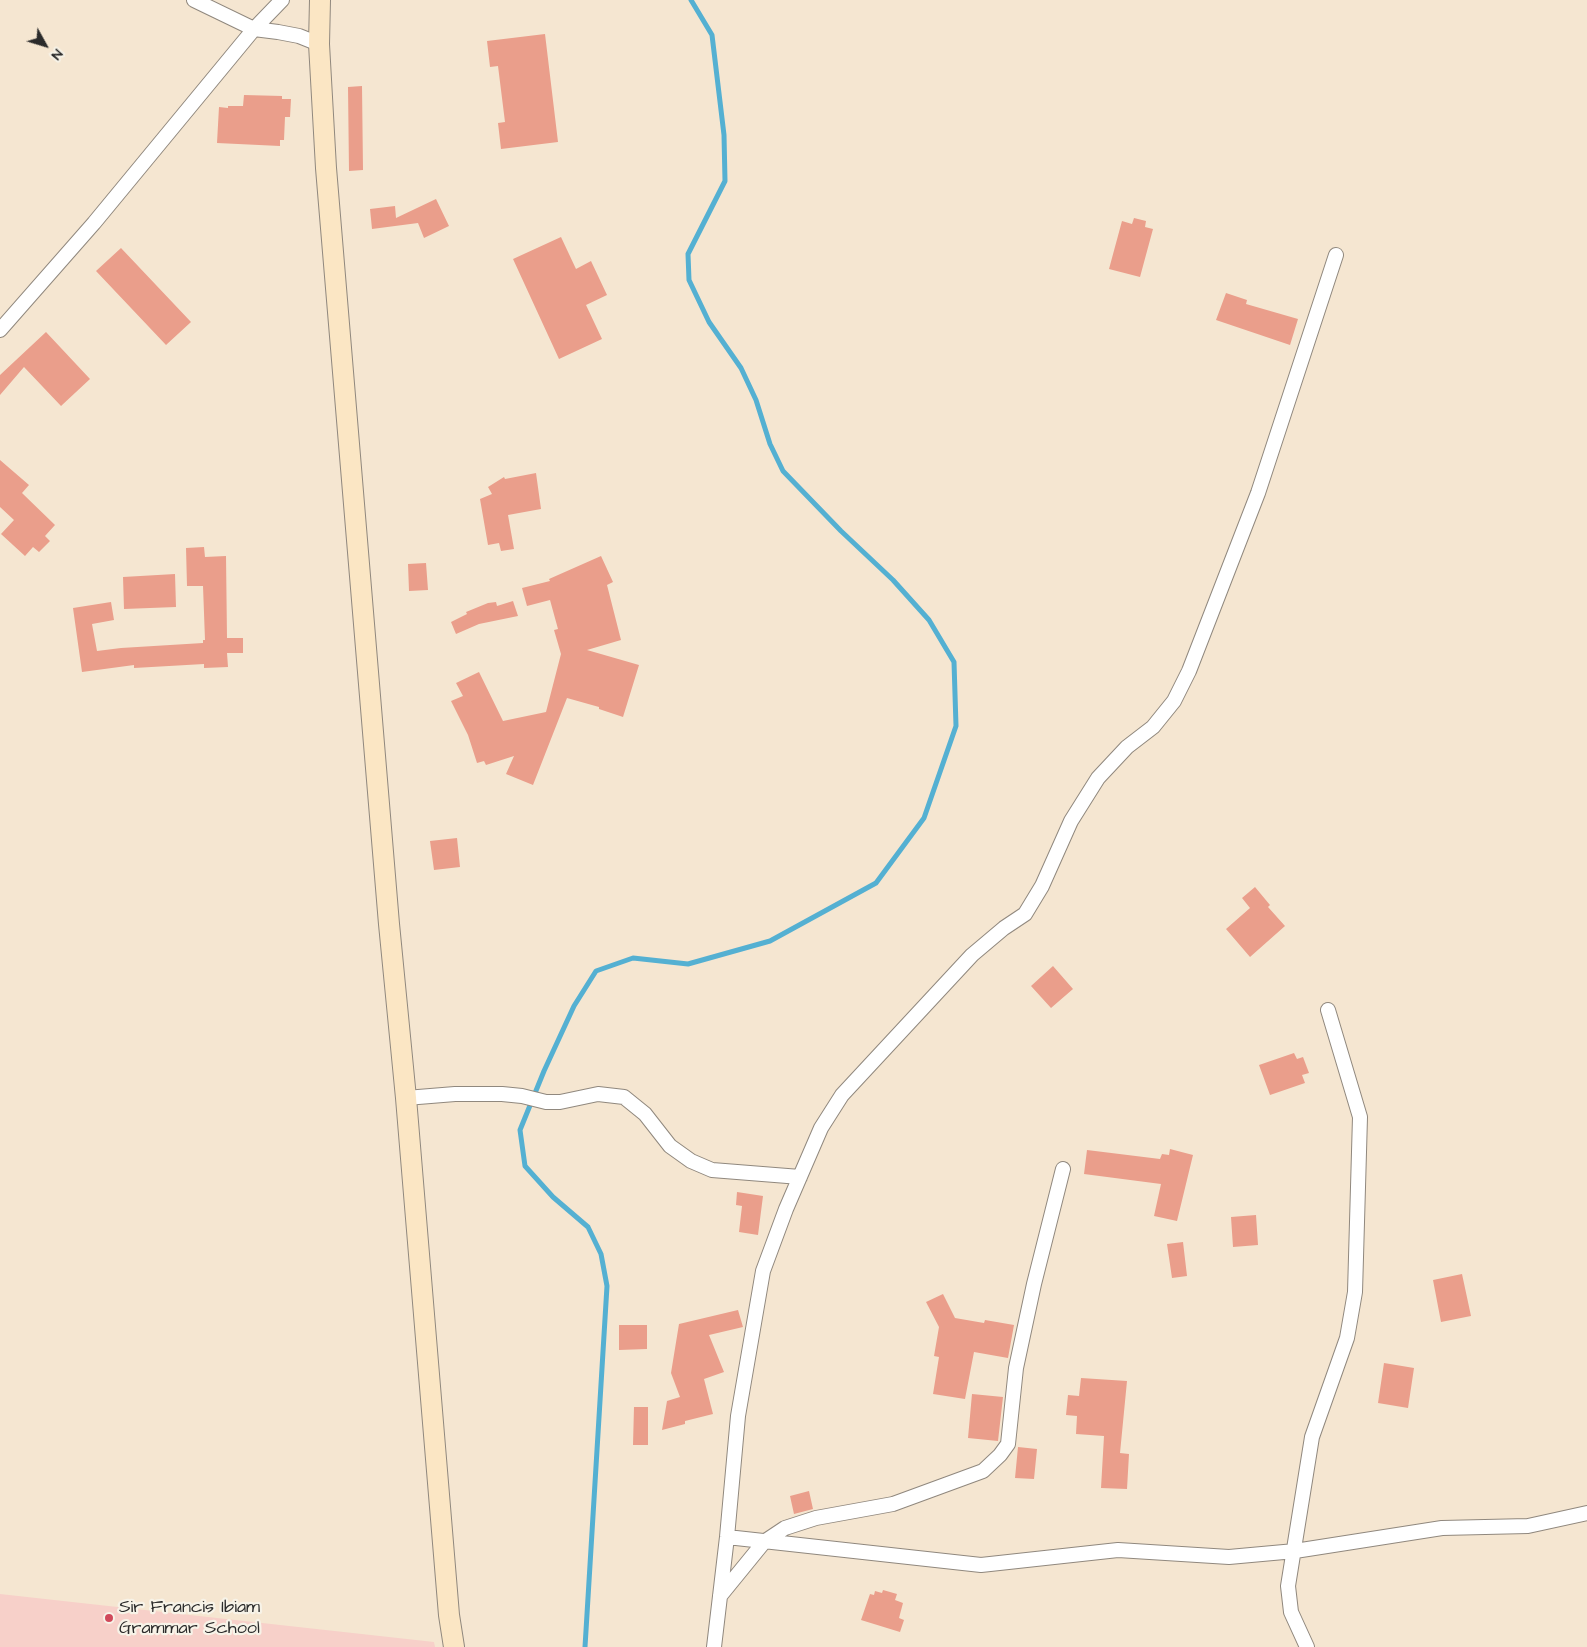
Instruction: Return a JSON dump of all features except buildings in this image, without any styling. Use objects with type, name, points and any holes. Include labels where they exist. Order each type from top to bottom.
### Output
[{"type":"main road","points":[[320,0],[319,44],[326,168],[388,914],[406,1098],[449,1615],[454,1647]]},
{"type":"street","points":[[194,0],[254,29],[285,33],[319,44]]},
{"type":"street","points":[[0,330],[94,223],[254,29],[282,0]]},
{"type":"street","points":[[714,1647],[727,1538],[738,1416],[763,1270],[821,1128],[842,1095],[972,955],[1004,928],[1025,914],[1042,886],[1072,821],[1098,778],[1127,747],[1153,727],[1174,702],[1189,671],[1258,493],[1336,254]]},
{"type":"street","points":[[1307,1647],[1291,1612],[1288,1586],[1312,1437],[1347,1338],[1355,1292],[1360,1117],[1328,1010]]},
{"type":"street","points":[[406,1098],[454,1094],[502,1094],[522,1096],[546,1102],[560,1102],[598,1094],[624,1097],[645,1114],[670,1146],[691,1161],[712,1170],[800,1177]]},
{"type":"street","points":[[720,1596],[764,1542],[785,1528],[816,1518],[893,1504],[983,1471],[1000,1456],[1008,1444],[1016,1368],[1034,1284],[1064,1169]]},
{"type":"street","points":[[727,1538],[981,1565],[1118,1550],[1229,1558],[1295,1551],[1442,1528],[1528,1526],[1587,1513]]},
{"type":"shaded area","name":"Sir Francis Ibiam Grammar School","points":[[0,1594],[434,1642],[435,1647],[0,1647]]},
{"type":"waterway","points":[[585,1647],[607,1286],[601,1254],[588,1227],[553,1197],[525,1166],[520,1130],[544,1071],[574,1006],[596,971],[633,958],[688,964],[770,941],[876,883],[924,818],[956,726],[954,662],[929,620],[893,580],[841,531],[783,471],[770,444],[756,400],[741,368],[709,322],[689,280],[688,254],[725,181],[724,135],[712,35],[691,0]]},
{"type":"place","name":"Sir Francis Ibiam Grammar School","points":[[109,1618]]}]
